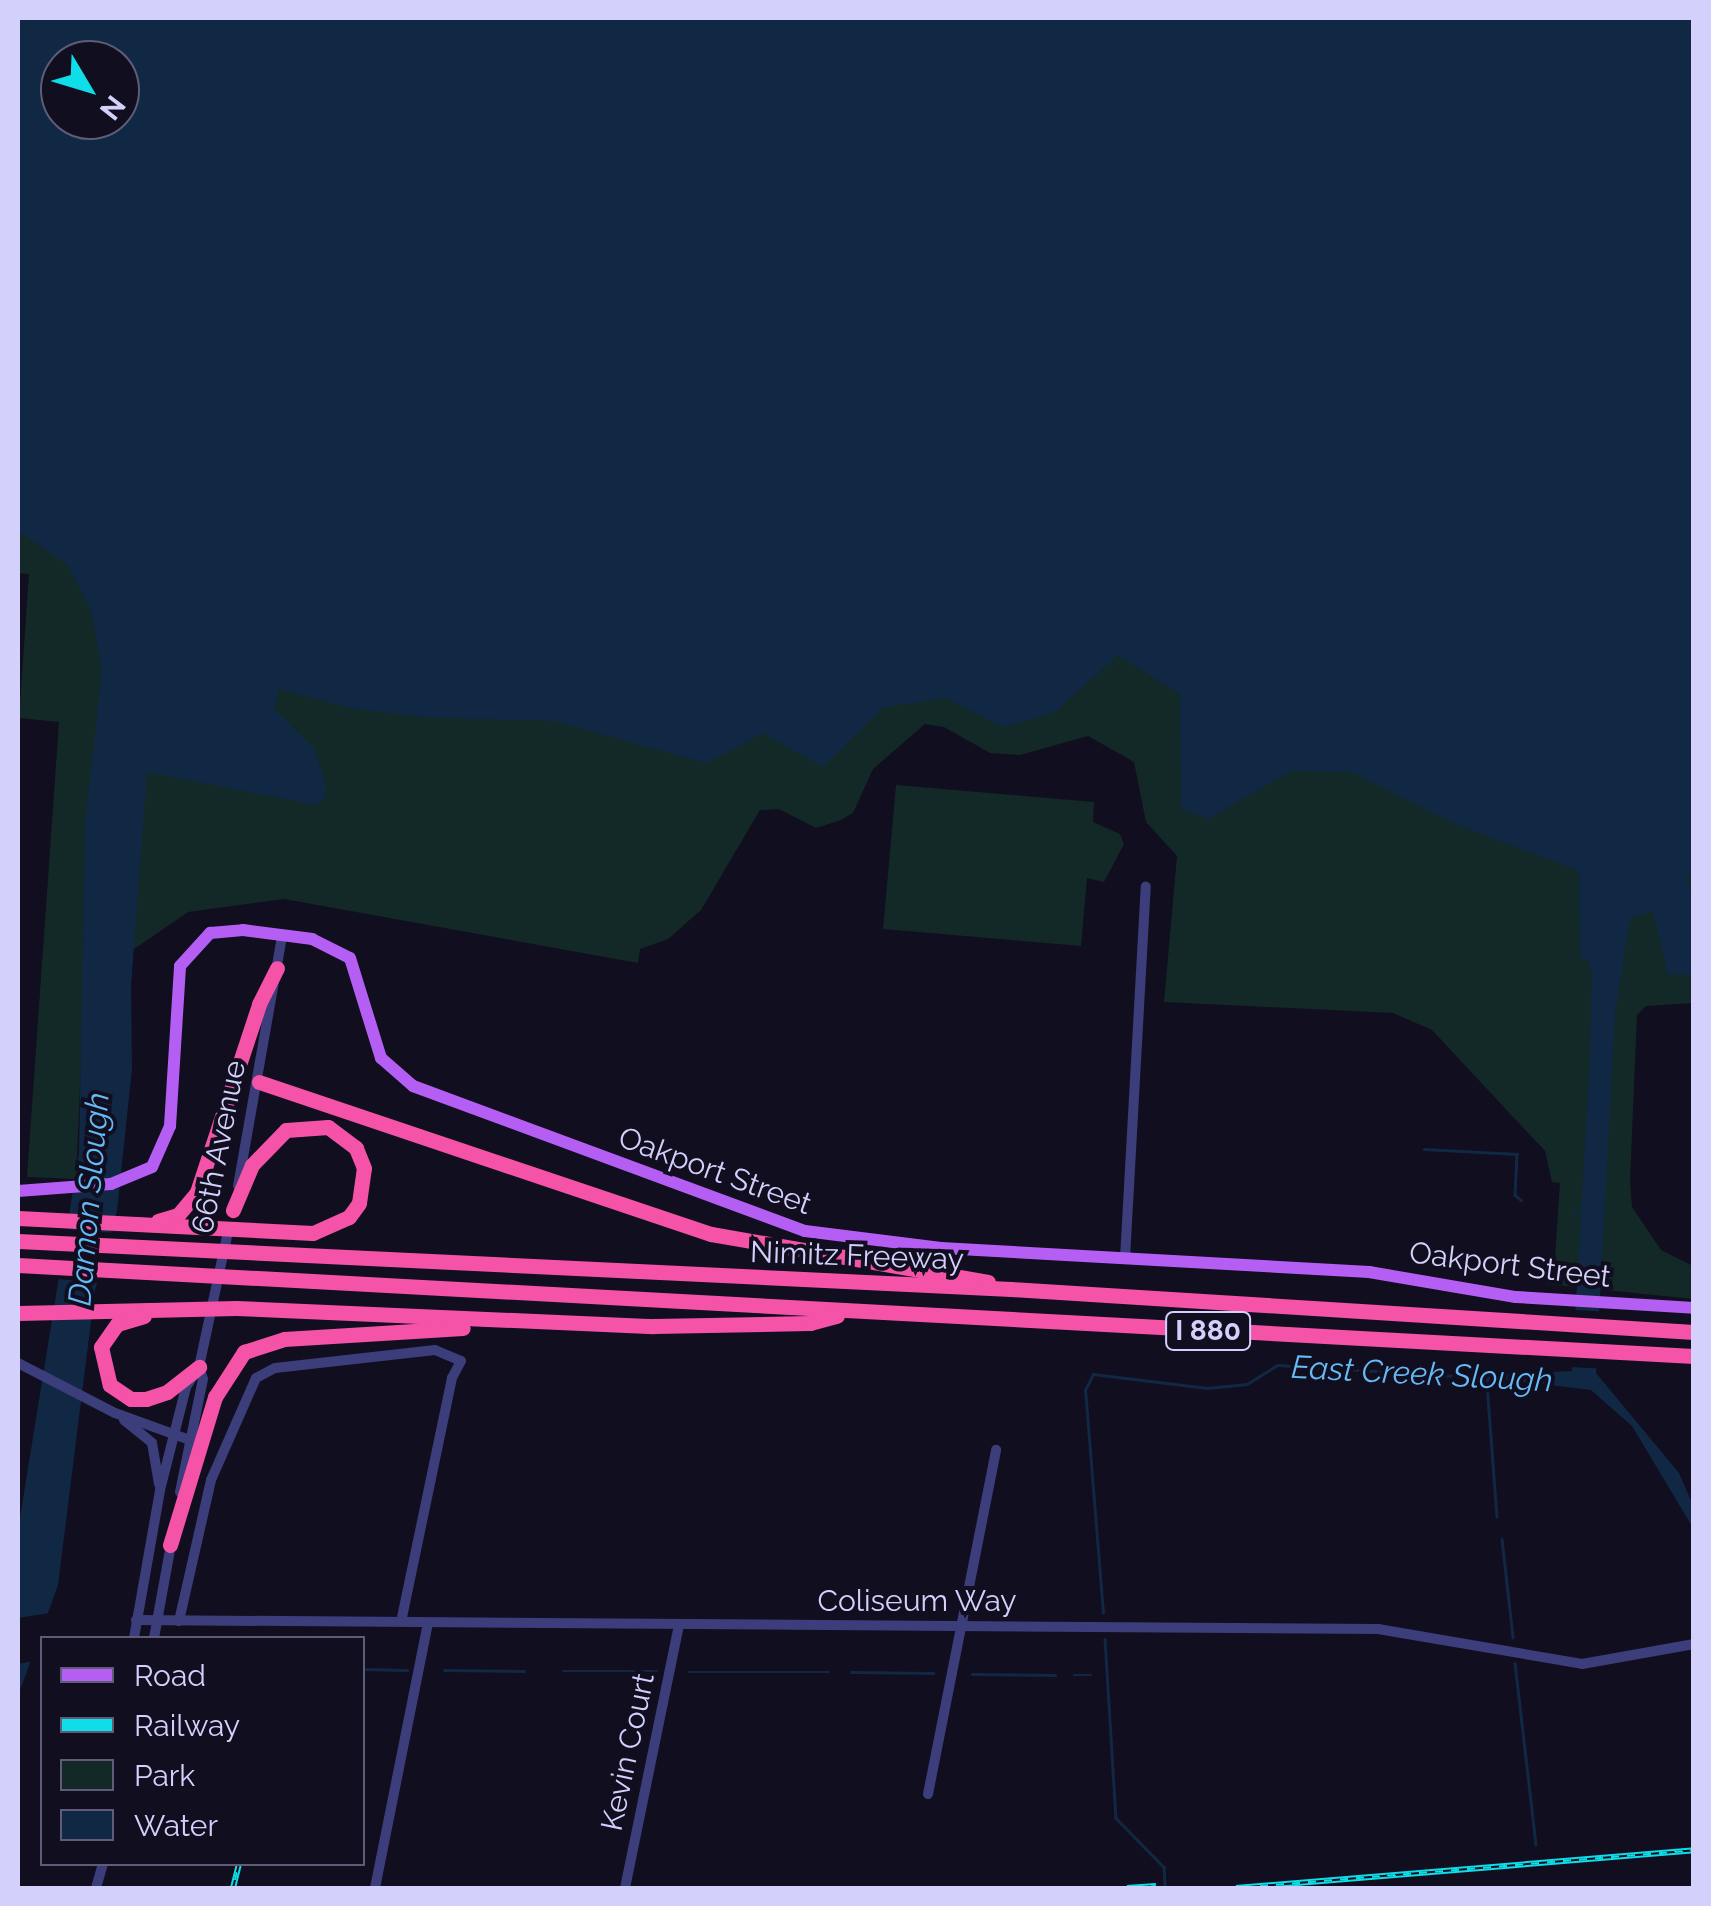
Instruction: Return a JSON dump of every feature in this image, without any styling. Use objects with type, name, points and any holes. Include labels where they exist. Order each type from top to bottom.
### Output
[{"type":"highway","points":[[129,1224],[178,1215],[197,1192],[259,1004],[277,968]]},
{"type":"highway","points":[[258,1082],[711,1234],[965,1275],[1011,1289]]},
{"type":"highway","points":[[18,1218],[331,1228],[359,1203],[364,1168],[356,1148],[328,1126],[286,1130],[252,1165],[233,1210]]},
{"type":"highway","name":"Nimitz Freeway","points":[[18,1241],[1011,1289],[1694,1332]]},
{"type":"highway","name":"Nimitz Freeway","points":[[18,1265],[1694,1356]]},
{"type":"highway","points":[[18,1313],[181,1308],[507,1322],[810,1323],[848,1313]]},
{"type":"highway","points":[[181,1308],[117,1324],[101,1347],[103,1373],[120,1394],[146,1399],[167,1392],[199,1367]]},
{"type":"highway","points":[[170,1546],[215,1397],[244,1352],[284,1339],[507,1322]]},
{"type":"main road","name":"Oakport Street","points":[[18,1191],[129,1180],[152,1167],[167,1143],[177,984],[186,952],[226,930],[328,944],[350,958],[380,1058],[413,1086],[805,1231],[904,1246],[1369,1272],[1570,1302],[1694,1308]]},
{"type":"street","points":[[1125,1258],[1146,887]]},
{"type":"street","name":"66th Avenue","points":[[134,1636],[160,1490],[186,1388],[199,1367],[208,1330],[258,1082],[282,936]]},
{"type":"street","points":[[179,1621],[211,1480],[256,1378],[275,1368],[435,1350],[461,1361],[452,1378],[401,1622]]},
{"type":"street","points":[[18,1364],[115,1414],[152,1443],[160,1490]]},
{"type":"street","name":"66th Avenue","points":[[154,1636],[204,1379],[199,1367]]},
{"type":"street","points":[[115,1414],[190,1440]]},
{"type":"street","points":[[928,1794],[996,1450]]},
{"type":"street","name":"Coliseum Way","points":[[136,1620],[1378,1629],[1582,1664],[1694,1644]]},
{"type":"street","points":[[375,1888],[428,1623]]},
{"type":"street","name":"Kevin Court","points":[[625,1888],[679,1624]]},
{"type":"green space","points":[[18,18],[1669,18],[1693,35],[1693,1003],[1646,1006],[1637,1015],[1630,1181],[1632,1207],[1661,1250],[1693,1266],[1693,1299],[1547,1284],[1545,1259],[1555,1257],[1560,1183],[1552,1182],[1545,1151],[1432,1030],[1393,1013],[1164,1002],[1177,856],[1146,822],[1134,762],[1088,736],[1020,755],[990,753],[944,727],[925,724],[873,769],[853,813],[841,820],[816,828],[779,809],[760,810],[701,910],[668,939],[640,949],[638,963],[284,899],[188,912],[121,958],[85,974],[76,1179],[27,1177],[59,722],[19,718],[29,574],[18,573]]},
{"type":"green space","points":[[896,785],[1094,802],[1093,822],[1120,834],[1124,844],[1104,882],[1087,878],[1081,946],[883,929]]},
{"type":"water","name":"Damon Slough","points":[[18,18],[1693,18],[1694,872],[1687,878],[1693,898],[1693,975],[1668,974],[1653,911],[1630,918],[1615,1013],[1596,1373],[1679,1473],[1693,1505],[1693,1528],[1632,1426],[1591,1390],[1507,1380],[1488,1384],[1466,1376],[1572,1371],[1592,973],[1588,959],[1580,958],[1579,871],[1454,823],[1352,772],[1291,771],[1208,819],[1181,808],[1180,694],[1118,655],[1054,713],[1003,727],[946,698],[884,707],[823,767],[763,733],[706,763],[554,721],[421,717],[350,708],[279,689],[274,709],[314,748],[325,782],[325,798],[317,805],[147,772],[131,985],[132,1069],[117,1211],[95,1290],[58,1585],[18,1696],[18,1530],[79,1153],[85,825],[102,670],[92,613],[68,565],[18,531]]},
{"type":"pier","points":[[65,1229],[116,1233],[102,1283],[57,1279]]},
{"type":"pier","points":[[1574,1310],[1607,1312],[1604,1369],[1571,1367]]},
{"type":"pier","points":[[56,1612],[48,1636],[40,1636],[39,1660],[18,1664],[18,1618]]},
{"type":"waterway","points":[[1424,1149],[1517,1154],[1515,1195],[1521,1200]]},
{"type":"waterway","points":[[1573,1213],[1586,1207]]},
{"type":"waterway","name":"East Creek Slough","points":[[1103,1613],[1085,1390],[1093,1374],[1207,1388],[1247,1384],[1278,1365],[1469,1377]]},
{"type":"waterway","points":[[1487,1384],[1497,1517]]},
{"type":"waterway","points":[[1502,1539],[1513,1637]]},
{"type":"waterway","points":[[1105,1639],[1116,1818],[1164,1867],[1165,1888]]},
{"type":"waterway","points":[[1515,1663],[1536,1845]]},
{"type":"waterway","points":[[365,1669],[407,1670]]},
{"type":"waterway","points":[[444,1670],[524,1671]]},
{"type":"waterway","points":[[563,1671],[657,1671]]},
{"type":"waterway","points":[[689,1672],[829,1672]]},
{"type":"waterway","points":[[851,1672],[933,1673]]},
{"type":"waterway","points":[[972,1674],[1055,1675]]},
{"type":"waterway","points":[[1074,1675],[1091,1675]]},
{"type":"railway","points":[[1236,1888],[1694,1850]]},
{"type":"railway","points":[[233,1888],[238,1866]]},
{"type":"railway","points":[[1127,1888],[1156,1886]]}]
